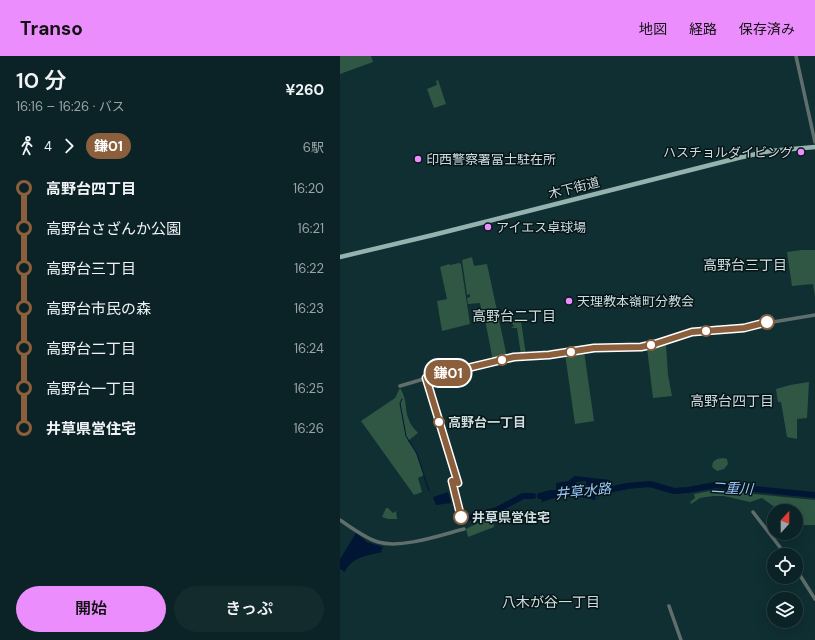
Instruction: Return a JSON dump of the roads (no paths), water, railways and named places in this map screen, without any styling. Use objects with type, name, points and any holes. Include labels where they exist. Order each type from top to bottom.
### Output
[{"type":"main road","name":"木下街道","points":[[340,257],[770,150],[815,146]]},
{"type":"street","points":[[796,56],[815,142]]},
{"type":"street","points":[[400,386],[426,378],[514,357],[549,355],[594,348],[641,347],[692,332],[751,327],[767,322],[815,315]]},
{"type":"street","points":[[426,378],[458,483]]},
{"type":"street","points":[[753,512],[781,548]]},
{"type":"street","points":[[340,520],[374,540],[389,544],[433,537],[464,529]]},
{"type":"street","points":[[803,580],[815,599]]},
{"type":"street","points":[[669,606],[681,640]]},
{"type":"water","points":[[575,476],[610,480],[610,487],[587,490],[586,481],[576,482],[576,491],[556,491],[556,483],[568,481]]},
{"type":"water","points":[[448,492],[451,503],[436,505],[433,497]]},
{"type":"water","points":[[596,494],[595,500],[568,496],[542,502],[541,498],[552,495]]},
{"type":"water","points":[[356,533],[367,542],[383,547],[381,551],[383,552],[356,560],[345,572],[340,569],[340,559]]},
{"type":"waterway","points":[[402,399],[400,403],[406,436],[417,454],[429,491]]},
{"type":"waterway","name":"二重川","points":[[540,496],[551,493],[599,492],[627,486],[650,484],[674,491],[715,485],[815,495]]},
{"type":"waterway","name":"二重川","points":[[625,490],[626,486]]},
{"type":"waterway","name":"井草水路","points":[[465,519],[497,510],[523,496],[533,496]]},
{"type":"place","name":"ハスチョルダイビング","points":[[801,152]]},
{"type":"place","name":"印西警察署冨士駐在所","points":[[418,159]]},
{"type":"place","name":"アイエス卓球場","points":[[488,227]]},
{"type":"place","name":"天理教本嶺町分教会","points":[[569,301]]},
{"type":"place","name":"高野台一丁目","points":[[439,422]]},
{"type":"place","name":"井草県営住宅","points":[[461,517]]},
{"type":"district","name":"高野台三丁目","points":[[745,265]]},
{"type":"district","name":"高野台二丁目","points":[[514,316]]},
{"type":"district","name":"高野台四丁目","points":[[732,401]]},
{"type":"district","name":"八木が谷一丁目","points":[[551,602]]}]
